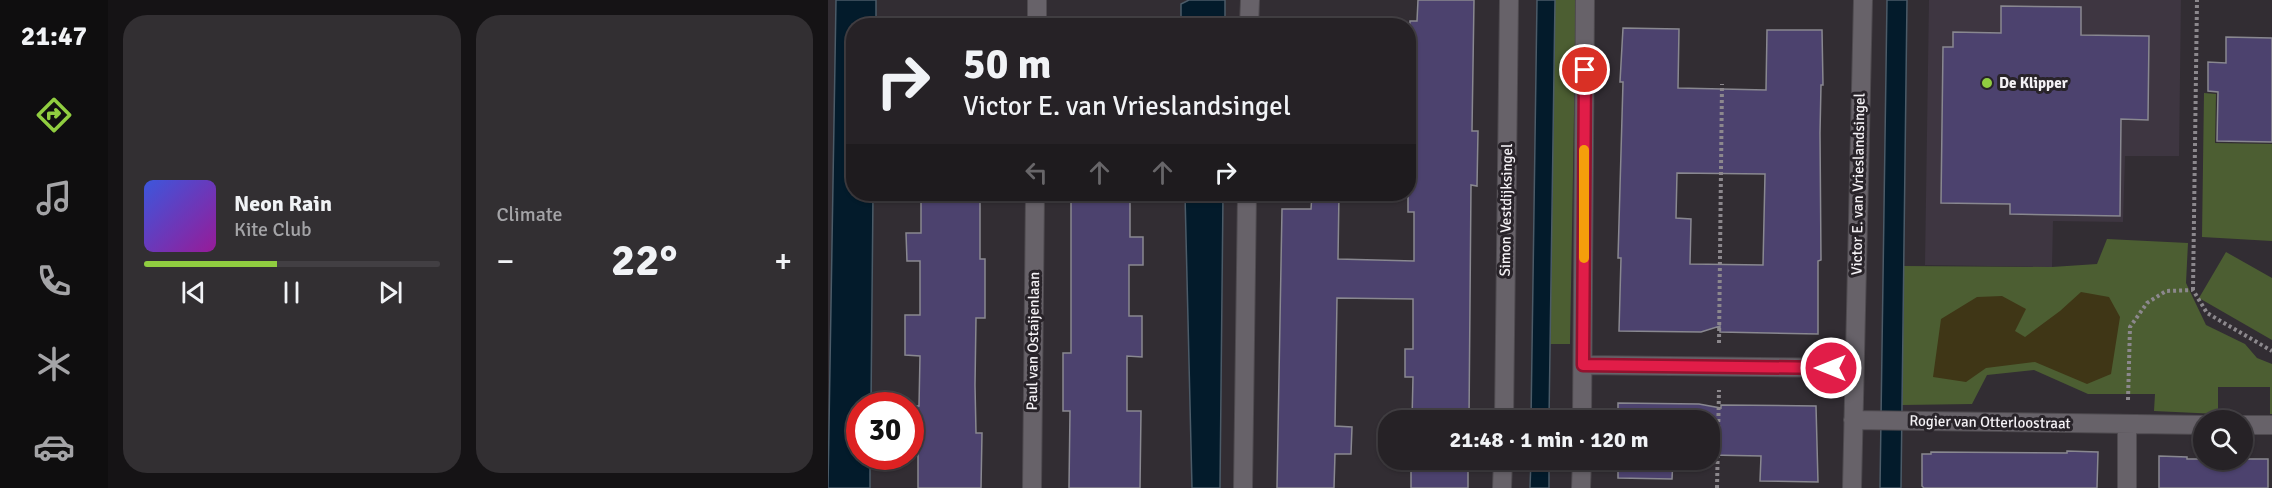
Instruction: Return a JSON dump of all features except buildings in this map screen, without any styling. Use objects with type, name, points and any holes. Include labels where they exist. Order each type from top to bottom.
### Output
[{"type":"street","points":[[1037,0],[1037,18]]},
{"type":"street","points":[[1249,18],[1250,0]]},
{"type":"street","name":"Simon Vestdijksingel","points":[[1504,410],[1509,0]]},
{"type":"street","points":[[1582,410],[1585,0]]},
{"type":"street","name":"Victor E. van Vrieslandsingel","points":[[1852,488],[1863,0]]},
{"type":"street","name":"Paul van Ostaijenlaan","points":[[1032,488],[1035,201]]},
{"type":"street","points":[[1244,488],[1247,201]]},
{"type":"street","points":[[1583,365],[1854,368]]},
{"type":"street","name":"Rogier van Otterloostraat","points":[[1853,420],[2193,424]]},
{"type":"street","points":[[2127,424],[2127,488]]},
{"type":"street","points":[[2253,425],[2272,425]]},
{"type":"street","points":[[1502,488],[1503,470]]},
{"type":"street","points":[[1581,488],[1582,470]]},
{"type":"path","points":[[2197,0],[2193,290],[2207,313],[2272,351]]},
{"type":"path","points":[[1718,488],[1722,84]]},
{"type":"path","points":[[2127,424],[2130,327],[2147,303],[2166,291],[2193,290]]},
{"type":"shaded area","points":[[1929,0],[2181,0],[2179,156],[2125,156],[2123,222],[2053,221],[2052,267],[1925,265]]},
{"type":"green space","points":[[1555,0],[1576,0],[1570,344],[1550,344]]},
{"type":"green space","points":[[2204,93],[2216,94],[2215,143],[2272,144],[2272,241],[2202,237]]},
{"type":"green space","points":[[2107,239],[2188,243],[2186,283],[2206,325],[2245,344],[2257,358],[2272,364],[2272,414],[2270,414],[2270,387],[2218,387],[2218,410],[2193,410],[2193,413],[2154,411],[2155,394],[2088,394],[2034,370],[1987,375],[1972,404],[1902,405],[1904,266],[2052,267],[2097,264]]},
{"type":"green space","points":[[2226,252],[2272,278],[2272,340],[2199,298]]},
{"type":"sand","points":[[2081,292],[2109,297],[2120,317],[2111,374],[2087,384],[2035,362],[1986,368],[1966,382],[1933,377],[1941,319],[1977,297],[2002,296],[2026,309],[2015,331],[2025,337]]},
{"type":"water","points":[[836,0],[876,0],[876,18],[846,18],[846,201],[873,201],[871,392],[846,392],[846,470],[870,470],[870,488],[828,488]]},
{"type":"water","points":[[1189,0],[1225,0],[1225,18],[1181,18],[1181,4]]},
{"type":"water","points":[[1537,0],[1555,0],[1549,410],[1531,410]]},
{"type":"water","points":[[1887,0],[1907,0],[1901,488],[1880,488]]},
{"type":"water","points":[[1185,201],[1223,201],[1220,488],[1192,488]]},
{"type":"water","points":[[1531,470],[1549,470],[1549,488],[1530,488]]},
{"type":"slow traffic","points":[[1584,150],[1584,258]]},
{"type":"place","name":"De Klipper","points":[[1987,83]]},
{"type":"route","points":[[1585,70],[1583,365],[1831,368]]}]
